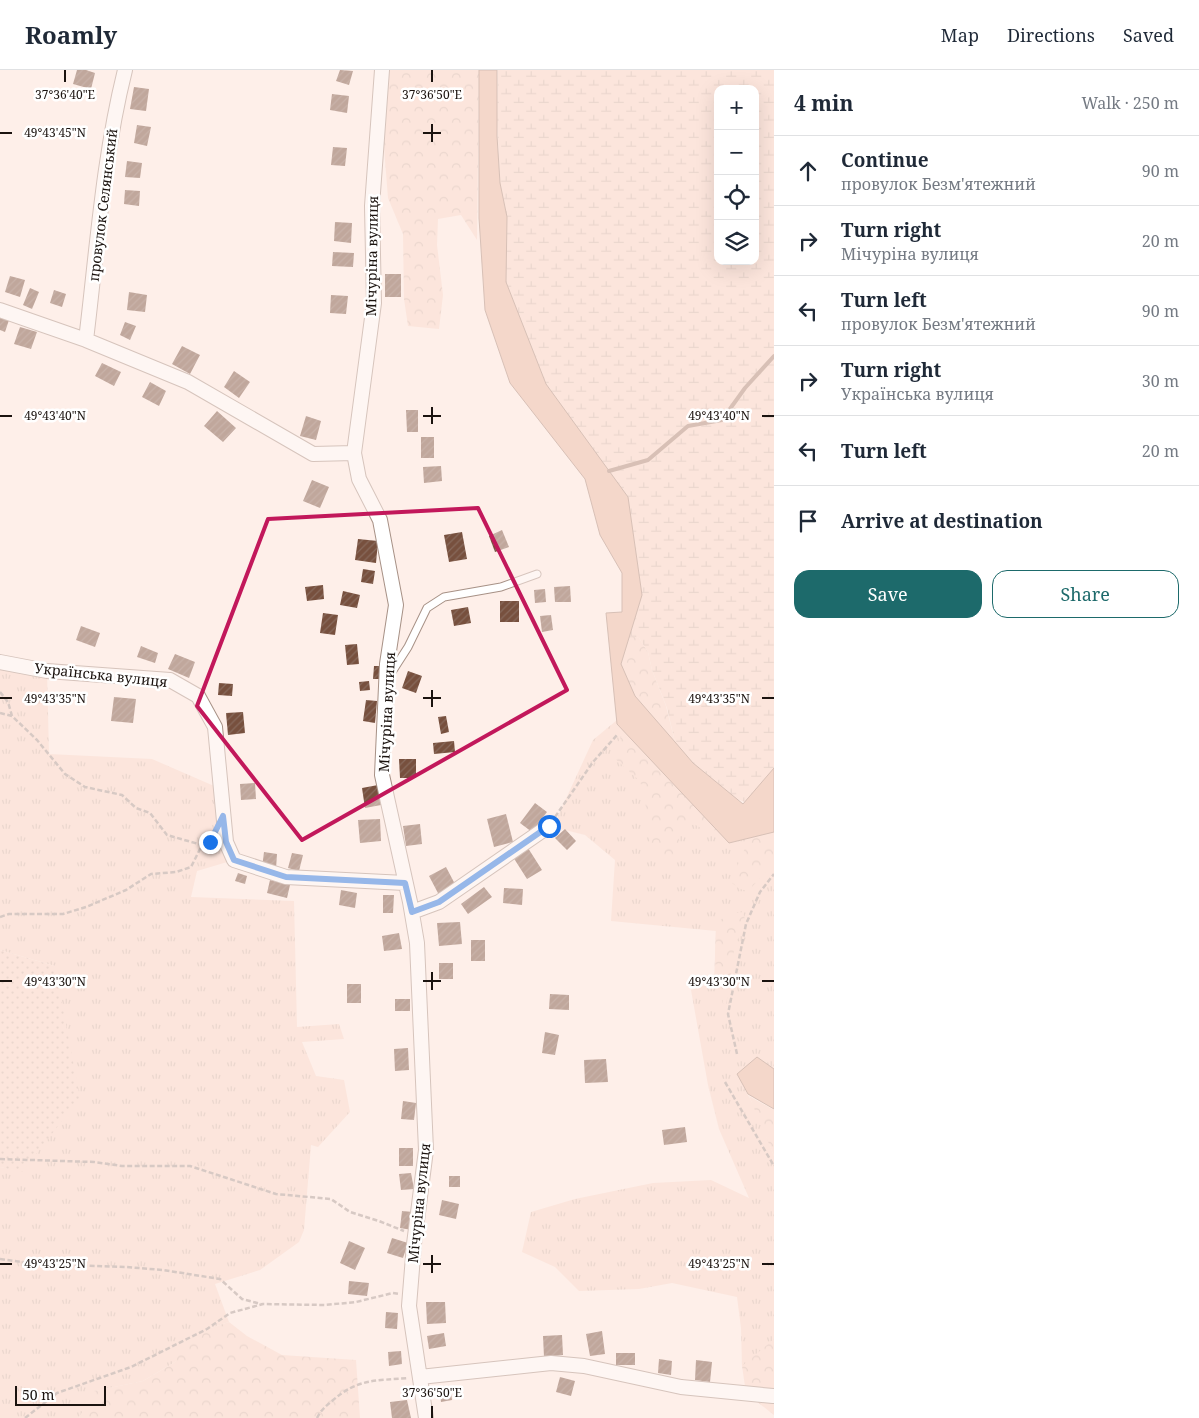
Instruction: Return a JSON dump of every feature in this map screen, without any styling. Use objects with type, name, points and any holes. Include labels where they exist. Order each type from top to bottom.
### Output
[{"type":"street","name":"провулок Селянський","points":[[86,340],[105,177],[116,105],[125,70]]},
{"type":"street","name":"Мічуріна вулиця","points":[[382,70],[372,206],[374,303],[354,452],[358,479],[380,520],[396,605],[387,679],[382,775],[417,943],[426,1150],[415,1235],[409,1306],[426,1418]]},
{"type":"street","points":[[0,310],[86,340],[188,382],[313,454],[354,452]]},
{"type":"street","name":"Українська вулиця","points":[[0,662],[47,670],[170,680],[198,696],[215,727],[226,842],[234,860],[286,877],[405,883]]},
{"type":"street","points":[[412,912],[439,902],[549,826]]},
{"type":"street","points":[[420,1376],[551,1363],[584,1366],[682,1386],[773,1396]]},
{"type":"lane","points":[[387,679],[408,647],[428,608],[444,597],[501,588],[537,574]]},
{"type":"path","points":[[0,692],[8,702],[12,716]]},
{"type":"path","points":[[0,713],[12,716],[37,740],[66,774],[85,787],[122,795],[136,808],[150,814],[167,835],[202,845],[210,842],[223,816]]},
{"type":"path","points":[[549,826],[593,762],[617,736]]},
{"type":"path","points":[[0,917],[9,914],[62,914],[86,907],[126,890],[151,874],[176,872],[191,867],[202,845]]},
{"type":"path","points":[[737,1054],[728,1014],[746,924],[760,892],[774,874]]},
{"type":"path","points":[[725,1082],[774,1166]]},
{"type":"path","points":[[0,1159],[94,1162],[122,1166],[190,1166],[276,1194],[331,1199],[350,1212],[415,1235]]},
{"type":"path","points":[[0,1259],[37,1264],[163,1270],[220,1279],[242,1299],[263,1304],[325,1305],[356,1302],[393,1294],[410,1294]]},
{"type":"path","points":[[25,1418],[57,1394],[130,1367],[206,1328],[230,1313],[263,1304]]},
{"type":"path","points":[[317,1418],[320,1411],[345,1390],[365,1382],[420,1376]]},
{"type":"highlighted area","points":[[478,508],[567,690],[302,840],[197,706],[268,519]]},
{"type":"green space","points":[[384,70],[479,70],[477,240],[461,215],[438,219],[437,245],[443,295],[439,329],[408,326],[404,299],[403,234],[388,198],[380,97]]},
{"type":"green space","points":[[498,70],[774,70],[774,770],[745,802],[737,799],[693,763],[675,742],[667,708],[652,670],[648,652],[639,638],[628,635],[628,497],[546,384],[506,282],[507,217],[500,183],[497,119]]},
{"type":"green space","points":[[630,634],[639,638],[648,652],[652,670],[666,706],[675,742],[635,696],[619,662]]},
{"type":"green space","points":[[0,662],[47,671],[49,754],[152,759],[221,789],[234,860],[197,871],[191,897],[294,901],[297,1027],[339,1024],[344,1039],[302,1042],[316,1076],[344,1080],[350,1112],[318,1147],[311,1145],[304,1230],[299,1242],[260,1270],[215,1284],[229,1322],[207,1329],[175,1362],[143,1381],[95,1391],[79,1418],[0,1418],[0,1167],[22,1171],[55,966],[0,950]]},
{"type":"green space","points":[[617,720],[729,843],[774,832],[774,1069],[757,1057],[737,1074],[756,1110],[774,1156],[774,1375],[742,1366],[741,1328],[737,1297],[672,1283],[639,1289],[579,1291],[555,1267],[522,1252],[531,1212],[575,1199],[653,1183],[711,1180],[749,1198],[719,1129],[708,1085],[691,990],[714,982],[716,931],[611,921],[615,860],[585,835],[553,827],[593,740]]},
{"type":"green space","points":[[622,735],[644,749],[719,828],[710,833],[692,823],[679,832],[679,856],[666,861],[651,855],[645,800],[640,781],[611,755]]},
{"type":"green space","points":[[774,832],[774,870],[770,868],[748,891],[740,889],[732,883],[748,840]]},
{"type":"green space","points":[[743,912],[746,924],[735,944],[725,1013],[715,961],[716,922],[731,914]]},
{"type":"green space","points":[[0,950],[55,966],[80,1098],[22,1172],[0,1167]]},
{"type":"green space","points":[[749,1096],[774,1110],[774,1156]]},
{"type":"green space","points":[[229,1322],[247,1336],[282,1355],[356,1360],[360,1418],[79,1418],[94,1391],[143,1381],[175,1362],[184,1343],[207,1329]]},
{"type":"green space","points":[[774,1339],[774,1415],[746,1393],[742,1366]]},
{"type":"shaded area","points":[[479,70],[497,70],[497,136],[500,183],[507,217],[506,282],[546,384],[628,497],[642,595],[621,664],[635,696],[693,763],[743,804],[774,768],[774,832],[729,843],[617,724],[606,613],[622,612],[622,573],[600,535],[585,479],[510,383],[485,310],[479,218]]},
{"type":"shaded area","points":[[757,1057],[774,1069],[774,1109],[748,1094],[737,1074]]},
{"type":"building","points":[[77,70],[95,73],[91,89],[73,84]]},
{"type":"building","points":[[340,70],[353,71],[349,85],[336,81]]},
{"type":"building","points":[[134,87],[149,89],[146,111],[130,109]]},
{"type":"building","points":[[332,94],[349,96],[347,113],[330,110]]},
{"type":"building","points":[[137,125],[151,127],[147,146],[134,143]]},
{"type":"building","points":[[333,147],[347,148],[345,166],[331,165]]},
{"type":"building","points":[[127,161],[142,163],[140,178],[125,177]]},
{"type":"building","points":[[125,190],[140,191],[139,206],[124,204]]},
{"type":"building","points":[[335,222],[352,223],[351,243],[334,241]]},
{"type":"building","points":[[333,252],[354,253],[353,267],[332,266]]},
{"type":"building","points":[[385,274],[401,274],[401,297],[385,297]]},
{"type":"building","points":[[10,276],[25,280],[20,297],[5,292]]},
{"type":"building","points":[[30,288],[39,292],[32,309],[23,305]]},
{"type":"building","points":[[54,290],[66,294],[62,307],[50,303]]},
{"type":"building","points":[[129,292],[147,295],[145,312],[127,310]]},
{"type":"building","points":[[331,295],[348,296],[346,314],[330,313]]},
{"type":"building","points":[[0,317],[9,320],[5,332],[0,330]]},
{"type":"building","points":[[125,322],[136,326],[130,340],[120,335]]},
{"type":"building","points":[[20,327],[37,332],[31,349],[14,344]]},
{"type":"building","points":[[182,346],[200,355],[190,374],[172,364]]},
{"type":"building","points":[[102,363],[121,372],[114,386],[95,376]]},
{"type":"building","points":[[234,371],[250,382],[239,398],[224,387]]},
{"type":"building","points":[[150,382],[166,391],[159,406],[142,397]]},
{"type":"building","points":[[406,410],[418,410],[418,432],[407,432]]},
{"type":"building","points":[[217,411],[236,428],[223,442],[204,426]]},
{"type":"building","points":[[306,416],[321,421],[316,440],[300,436]]},
{"type":"building","points":[[421,437],[434,437],[434,458],[421,458]]},
{"type":"building","points":[[441,466],[442,481],[424,483],[423,467]]},
{"type":"building","points":[[312,480],[329,487],[320,508],[303,501]]},
{"type":"building","points":[[502,530],[509,547],[495,552],[489,536]]},
{"type":"building","points":[[462,532],[467,559],[449,562],[444,535]]},
{"type":"building","points":[[358,539],[378,541],[376,563],[355,560]]},
{"type":"building","points":[[363,569],[375,571],[373,584],[361,582]]},
{"type":"building","points":[[323,585],[324,599],[307,601],[305,587]]},
{"type":"building","points":[[570,586],[571,602],[555,602],[554,587]]},
{"type":"building","points":[[545,589],[546,602],[535,603],[534,590]]},
{"type":"building","points":[[343,591],[360,595],[357,608],[340,605]]},
{"type":"building","points":[[500,601],[519,601],[519,622],[500,622]]},
{"type":"building","points":[[468,607],[471,623],[454,626],[451,610]]},
{"type":"building","points":[[323,613],[338,615],[335,635],[320,633]]},
{"type":"building","points":[[551,615],[553,630],[542,632],[540,616]]},
{"type":"building","points":[[81,626],[100,633],[95,647],[76,640]]},
{"type":"building","points":[[357,644],[359,664],[347,665],[345,645]]},
{"type":"building","points":[[141,646],[158,653],[155,663],[137,657]]},
{"type":"building","points":[[175,654],[195,662],[189,678],[168,669]]},
{"type":"building","points":[[374,666],[382,666],[382,679],[373,679]]},
{"type":"building","points":[[408,671],[422,676],[416,693],[402,688]]},
{"type":"building","points":[[369,681],[370,690],[360,691],[359,682]]},
{"type":"building","points":[[219,683],[233,684],[232,696],[218,695]]},
{"type":"building","points":[[114,697],[136,699],[133,723],[111,721]]},
{"type":"building","points":[[366,700],[377,701],[375,723],[363,721]]},
{"type":"building","points":[[243,712],[245,733],[228,735],[226,713]]},
{"type":"building","points":[[446,716],[449,732],[441,734],[438,717]]},
{"type":"building","points":[[454,741],[455,752],[434,754],[433,743]]},
{"type":"building","points":[[399,759],[416,759],[416,778],[400,778]]},
{"type":"building","points":[[255,783],[256,799],[241,800],[240,784]]},
{"type":"building","points":[[378,785],[381,805],[365,808],[362,788]]},
{"type":"building","points":[[535,803],[547,812],[532,832],[520,823]]},
{"type":"building","points":[[506,814],[513,842],[494,847],[487,819]]},
{"type":"building","points":[[380,819],[381,841],[360,843],[358,820]]},
{"type":"building","points":[[420,824],[422,844],[406,846],[403,826]]},
{"type":"building","points":[[565,829],[576,841],[567,850],[555,838]]},
{"type":"building","points":[[528,848],[542,870],[527,879],[513,857]]},
{"type":"building","points":[[264,852],[277,854],[276,869],[262,868]]},
{"type":"building","points":[[292,853],[303,855],[299,871],[288,868]]},
{"type":"building","points":[[446,867],[456,886],[439,895],[429,876]]},
{"type":"building","points":[[238,873],[247,876],[245,884],[235,881]]},
{"type":"building","points":[[270,880],[290,885],[287,898],[267,893]]},
{"type":"building","points":[[484,887],[492,897],[468,914],[461,904]]},
{"type":"building","points":[[504,888],[523,889],[522,905],[503,903]]},
{"type":"building","points":[[341,890],[357,893],[355,908],[339,905]]},
{"type":"building","points":[[383,895],[394,895],[393,913],[383,913]]},
{"type":"building","points":[[460,922],[462,944],[439,946],[437,923]]},
{"type":"building","points":[[399,933],[402,949],[384,951],[382,936]]},
{"type":"building","points":[[471,940],[485,940],[485,961],[471,961]]},
{"type":"building","points":[[439,963],[453,963],[453,979],[439,979]]},
{"type":"building","points":[[347,984],[361,984],[361,1003],[347,1003]]},
{"type":"building","points":[[550,994],[569,995],[569,1010],[549,1009]]},
{"type":"building","points":[[395,999],[410,999],[410,1011],[395,1011]]},
{"type":"building","points":[[545,1032],[559,1035],[555,1055],[542,1053]]},
{"type":"building","points":[[408,1048],[409,1070],[395,1071],[394,1049]]},
{"type":"building","points":[[606,1059],[608,1082],[585,1083],[584,1060]]},
{"type":"building","points":[[403,1101],[416,1103],[414,1120],[401,1119]]},
{"type":"building","points":[[685,1127],[687,1142],[664,1145],[662,1130]]},
{"type":"building","points":[[399,1148],[413,1148],[413,1166],[399,1166]]},
{"type":"building","points":[[411,1173],[414,1189],[401,1190],[399,1174]]},
{"type":"building","points":[[449,1176],[460,1176],[460,1187],[449,1187]]},
{"type":"building","points":[[442,1200],[459,1204],[456,1219],[439,1215]]},
{"type":"building","points":[[402,1211],[413,1212],[412,1230],[400,1228]]},
{"type":"building","points":[[392,1238],[408,1243],[403,1258],[387,1253]]},
{"type":"building","points":[[349,1241],[365,1248],[355,1270],[340,1263]]},
{"type":"building","points":[[349,1281],[369,1283],[367,1296],[348,1294]]},
{"type":"building","points":[[426,1302],[445,1302],[446,1323],[427,1324]]},
{"type":"building","points":[[386,1312],[398,1313],[397,1329],[385,1328]]},
{"type":"building","points":[[602,1331],[605,1354],[590,1356],[586,1334]]},
{"type":"building","points":[[444,1333],[446,1346],[429,1349],[427,1336]]},
{"type":"building","points":[[562,1335],[563,1355],[544,1357],[543,1336]]},
{"type":"building","points":[[401,1351],[402,1364],[389,1366],[388,1352]]},
{"type":"building","points":[[616,1353],[635,1353],[635,1365],[616,1365]]},
{"type":"building","points":[[659,1359],[672,1361],[671,1375],[658,1373]]},
{"type":"building","points":[[696,1360],[712,1362],[710,1382],[695,1380]]},
{"type":"building","points":[[560,1377],[575,1381],[571,1396],[556,1392]]},
{"type":"building","points":[[450,1386],[452,1400],[441,1402],[439,1387]]},
{"type":"building","points":[[407,1400],[411,1418],[392,1418],[390,1402]]},
{"type":"waterway","points":[[609,471],[648,460],[688,426],[722,420],[745,388],[774,356]]},
{"type":"route","points":[[210,842],[223,816],[226,842],[234,860],[286,877],[405,883],[412,912],[439,902],[510,851],[549,826]]}]
